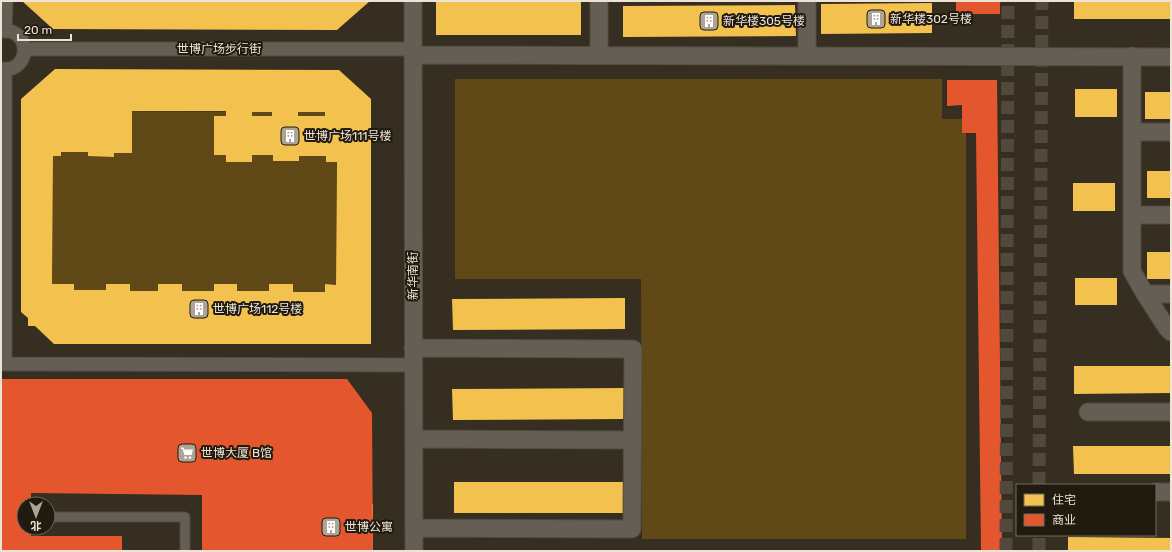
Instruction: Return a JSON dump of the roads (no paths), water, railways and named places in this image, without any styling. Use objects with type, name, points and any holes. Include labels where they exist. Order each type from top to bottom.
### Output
[{"type":"street","points":[[6,1],[3,31],[16,34],[21,38],[25,49],[23,59],[19,63],[10,69],[3,69],[3,364],[413,364]]},
{"type":"street","name":"新华南街","points":[[413,1],[414,551]]},
{"type":"street","points":[[599,1],[599,56]]},
{"type":"street","points":[[807,1],[807,56]]},
{"type":"street","name":"世博广场步行街","points":[[25,49],[413,52]]},
{"type":"street","points":[[413,52],[599,56],[1171,57]]},
{"type":"street","points":[[1132,56],[1132,270],[1145,294],[1171,332]]},
{"type":"street","points":[[1132,132],[1171,132]]},
{"type":"street","points":[[1132,215],[1171,215]]},
{"type":"street","points":[[1145,294],[1171,294]]},
{"type":"street","points":[[413,348],[633,349],[632,529],[414,528]]},
{"type":"street","points":[[1088,412],[1171,412]]},
{"type":"street","points":[[414,439],[632,440]]},
{"type":"street","points":[[1156,492],[1171,492]]},
{"type":"lane","points":[[56,517],[185,517],[185,551]]},
{"type":"tunnel","points":[[1006,551],[1008,1]]},
{"type":"tunnel","points":[[1039,484],[1042,1]]},
{"type":"tunnel","points":[[1039,536],[1039,551]]},
{"type":"place","name":"新华楼302号楼","points":[[876,19]]},
{"type":"place","name":"新华楼305号楼","points":[[709,21]]},
{"type":"place","name":"世博广场111号楼","points":[[290,136]]},
{"type":"place","name":"世博广场112号楼","points":[[199,309]]},
{"type":"place","name":"世博大厦 B馆","points":[[187,453]]},
{"type":"place","name":"世博公寓","points":[[331,527]]}]
